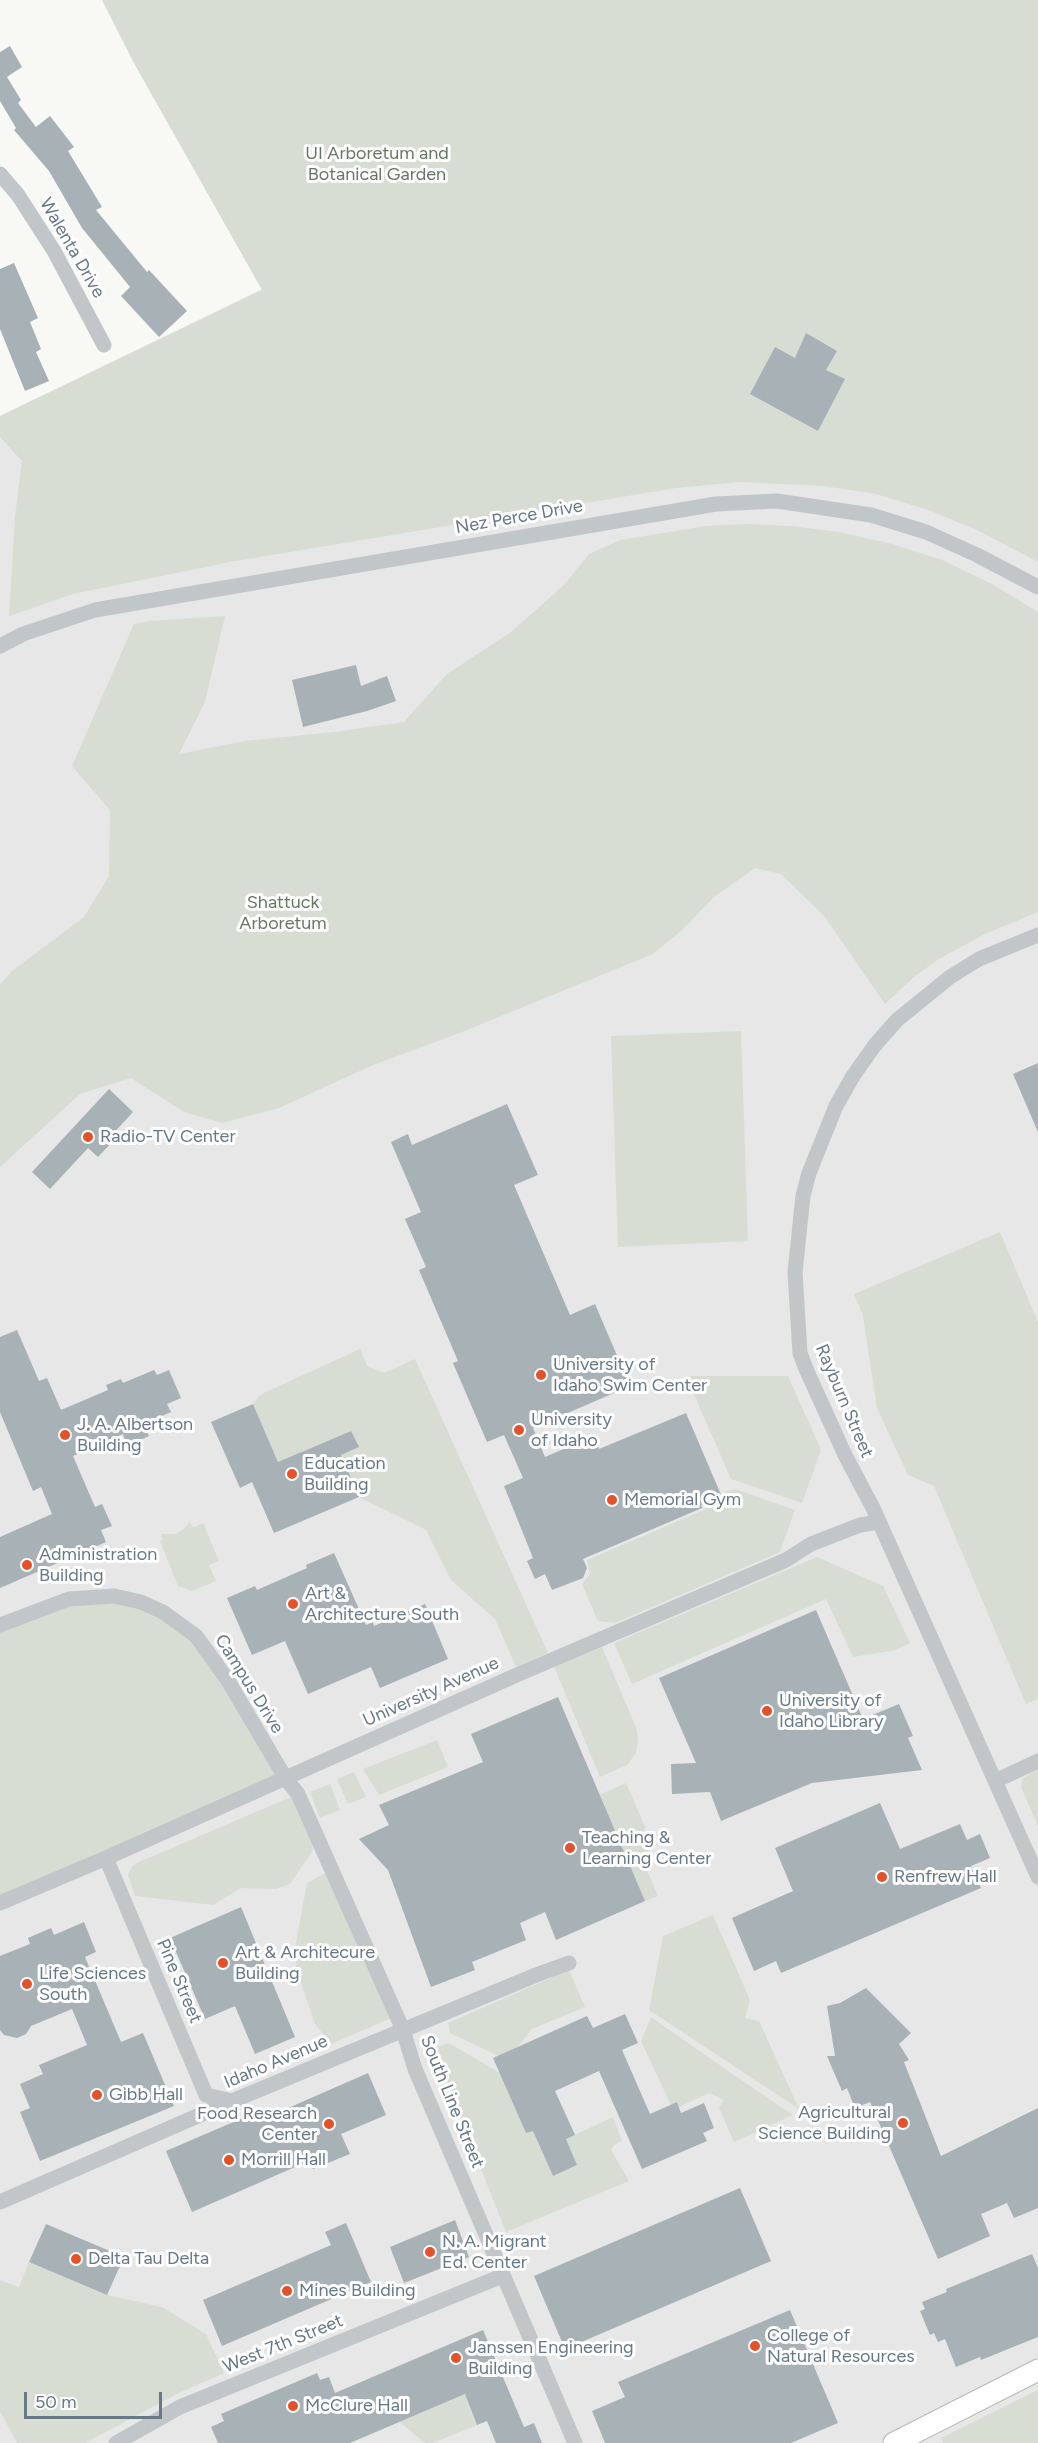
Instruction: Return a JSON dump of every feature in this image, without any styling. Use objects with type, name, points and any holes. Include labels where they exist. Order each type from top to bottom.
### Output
[{"type":"street","name":"Walenta Drive","points":[[0,174],[18,195],[54,251],[104,345]]},
{"type":"street","name":"Nez Perce Drive","points":[[0,646],[23,633],[95,610],[716,504],[777,501],[871,515],[926,532],[977,555],[1038,588]]},
{"type":"street","name":"Rayburn Street","points":[[1038,935],[980,959],[950,977],[897,1020],[874,1045],[853,1076],[828,1125],[809,1173],[803,1196],[795,1272],[800,1353],[845,1455],[879,1522],[1038,1877]]},
{"type":"street","name":"University Avenue","points":[[0,1903],[286,1779],[519,1674],[786,1560],[811,1544],[860,1525],[879,1522]]},
{"type":"street","name":"Campus Drive","points":[[0,1625],[69,1599],[114,1596],[141,1602],[163,1612],[196,1636],[202,1644],[227,1679],[286,1779]]},
{"type":"street","points":[[995,1781],[1038,1761]]},
{"type":"street","name":"South Line Street","points":[[286,1779],[298,1794],[403,2031],[415,2069],[575,2443]]},
{"type":"street","name":"Pine Street","points":[[106,1858],[206,2095],[232,2101]]},
{"type":"street","name":"Idaho Avenue","points":[[0,2202],[232,2101],[570,1963]]},
{"type":"street","name":"West 7th Street","points":[[116,2443],[180,2407],[502,2276]]},
{"type":"street","points":[[894,2443],[1038,2370]]},
{"type":"shaded area","name":"University of Idaho","points":[[102,0],[1038,0],[1038,2443],[0,2443],[0,416],[262,289],[135,65]]},
{"type":"green space","name":"UI Arboretum and Botanical Garden","points":[[102,0],[1038,0],[1038,562],[979,531],[931,511],[876,494],[823,486],[740,482],[676,488],[230,562],[73,594],[9,616],[15,516],[22,461],[0,437],[0,416],[262,290],[135,65]]},
{"type":"green space","name":"Shattuck Arboretum","points":[[745,524],[791,526],[839,532],[892,544],[942,560],[992,584],[1038,612],[1038,912],[985,934],[939,959],[915,976],[885,1004],[825,917],[781,874],[755,868],[714,897],[681,931],[653,954],[462,1032],[373,1065],[279,1108],[222,1123],[184,1112],[131,1078],[80,1094],[0,1167],[0,985],[12,971],[84,917],[109,876],[110,810],[72,766],[134,624],[225,616],[205,702],[179,754],[245,741],[404,722],[447,674],[511,632],[564,585],[589,554],[620,540],[706,526]]},
{"type":"green space","points":[[741,1031],[748,1241],[618,1247],[611,1036]]},
{"type":"green space","points":[[1000,1232],[1038,1322],[1038,1699],[1026,1704],[934,1486],[908,1475],[877,1408],[863,1316],[854,1294]]},
{"type":"green space","points":[[360,1349],[367,1366],[384,1373],[415,1359],[548,1653],[516,1667],[495,1619],[451,1580],[426,1530],[359,1497],[341,1455],[358,1447],[351,1431],[303,1451],[280,1466],[253,1404],[259,1396],[266,1392]]},
{"type":"green space","points":[[686,1376],[788,1376],[821,1450],[802,1503],[731,1479]]},
{"type":"green space","points":[[735,1489],[795,1510],[780,1552],[615,1623],[598,1621],[582,1584],[590,1574],[587,1560],[725,1501],[722,1493]]},
{"type":"green space","points":[[190,1522],[193,1528],[203,1523],[219,1561],[209,1565],[216,1581],[192,1591],[178,1586],[160,1541],[163,1540],[161,1534],[175,1534]]},
{"type":"green space","points":[[817,1557],[883,1586],[910,1643],[896,1650],[853,1657],[826,1599],[632,1684],[614,1643]]},
{"type":"green space","points":[[114,1596],[196,1636],[286,1779],[0,1903],[0,1625],[69,1599]]},
{"type":"green space","points":[[602,1647],[637,1730],[638,1741],[636,1753],[627,1765],[600,1777],[554,1666]]},
{"type":"green space","points":[[437,1740],[448,1767],[379,1795],[363,1769]]},
{"type":"green space","points":[[1038,1768],[1038,1826],[1021,1787],[1022,1779]]},
{"type":"green space","points":[[354,1772],[366,1797],[348,1804],[337,1779]]},
{"type":"green space","points":[[626,1783],[646,1829],[641,1832],[649,1850],[640,1854],[658,1896],[645,1901],[599,1795]]},
{"type":"green space","points":[[330,1784],[340,1810],[320,1818],[310,1792]]},
{"type":"green space","points":[[298,1794],[310,1821],[313,1850],[290,1884],[276,1889],[241,1888],[213,1905],[135,1896],[128,1875],[132,1866]]},
{"type":"green space","points":[[331,1870],[396,2016],[331,2044],[315,2024],[296,1968],[295,1948],[307,1883]]},
{"type":"green space","points":[[713,1915],[750,2000],[745,2018],[759,2021],[799,2109],[649,2010],[663,1936]]},
{"type":"green space","points":[[569,1970],[585,2007],[532,2029],[507,2060],[450,2033],[448,2023]]},
{"type":"green space","points":[[651,2017],[793,2115],[734,2142],[719,2108],[724,2100],[709,2093],[679,2107],[677,2102],[671,2105],[641,2041]]},
{"type":"green space","points":[[449,2043],[500,2073],[526,2133],[533,2131],[553,2176],[577,2165],[566,2139],[613,2117],[622,2141],[614,2145],[611,2150],[629,2181],[506,2232],[433,2048]]},
{"type":"green space","points":[[29,2262],[107,2295],[162,2307],[206,2334],[224,2373],[179,2393],[85,2443],[17,2443],[0,2411],[0,2280],[19,2287]]},
{"type":"green space","points":[[1038,2390],[1038,2443],[943,2443],[941,2438]]},
{"type":"green space","points":[[465,2394],[477,2425],[433,2443],[425,2443],[400,2422]]},
{"type":"building","points":[[10,46],[22,67],[7,77],[21,100],[18,103],[36,127],[50,116],[74,147],[68,151],[102,207],[96,210],[147,272],[149,270],[187,311],[159,337],[121,296],[130,287],[82,228],[49,171],[14,130],[16,128],[0,101],[0,52]]},
{"type":"building","points":[[14,263],[38,318],[30,322],[41,349],[36,352],[49,381],[25,391],[0,329],[0,269]]},
{"type":"building","points":[[806,333],[837,351],[826,370],[845,379],[818,431],[750,394],[775,347],[795,358]]},
{"type":"building","points":[[356,665],[361,686],[387,676],[396,701],[367,711],[303,727],[292,680]]},
{"type":"building","points":[[1038,1063],[1038,1132],[1013,1074]]},
{"type":"building","name":"Radio-TV Center","points":[[109,1089],[133,1112],[111,1136],[115,1139],[98,1157],[88,1148],[50,1189],[32,1172]]},
{"type":"building","points":[[507,1104],[538,1175],[514,1185],[570,1315],[595,1304],[630,1386],[533,1428],[545,1457],[594,1436],[599,1449],[686,1413],[722,1497],[701,1505],[702,1508],[583,1559],[587,1568],[583,1578],[552,1590],[545,1574],[535,1579],[527,1561],[533,1558],[504,1486],[523,1478],[504,1435],[487,1442],[453,1363],[458,1361],[419,1270],[426,1267],[405,1219],[421,1212],[391,1142],[408,1134],[412,1145]]},
{"type":"building","name":"J. A. Albertson Building","points":[[17,1330],[39,1381],[47,1378],[61,1410],[108,1390],[106,1385],[121,1379],[123,1383],[154,1370],[157,1375],[169,1370],[181,1398],[167,1404],[171,1412],[144,1424],[149,1436],[127,1446],[123,1434],[73,1456],[95,1507],[102,1504],[112,1526],[101,1530],[106,1542],[0,1588],[0,1537],[52,1514],[41,1487],[33,1491],[0,1412],[0,1337]]},
{"type":"building","name":"Education Building","points":[[253,1404],[278,1462],[351,1431],[359,1447],[341,1455],[359,1497],[274,1533],[252,1482],[240,1488],[211,1422]]},
{"type":"building","points":[[334,1553],[366,1625],[373,1622],[374,1626],[425,1604],[448,1659],[380,1688],[371,1667],[308,1694],[285,1641],[252,1655],[227,1598],[255,1586],[257,1590],[307,1568],[306,1565]]},
{"type":"building","name":"University of Idaho Library","points":[[816,1610],[863,1719],[899,1704],[913,1736],[908,1738],[922,1770],[812,1783],[721,1821],[710,1792],[672,1794],[671,1764],[696,1763],[659,1678]]},
{"type":"building","points":[[558,1697],[645,1901],[556,1940],[545,1912],[520,1923],[526,1940],[472,1962],[475,1970],[431,1987],[388,1870],[359,1839],[389,1825],[379,1805],[483,1762],[471,1734]]},
{"type":"building","name":"Renfrew Hall","points":[[880,1803],[900,1849],[960,1824],[967,1840],[980,1834],[990,1858],[971,1866],[981,1888],[781,1973],[776,1961],[754,1971],[732,1918],[793,1891],[775,1848]]},
{"type":"building","name":"Art & Architecure Building","points":[[241,1907],[295,2037],[255,2054],[235,2006],[205,2019],[170,1938]]},
{"type":"building","points":[[84,1922],[96,1952],[85,1957],[121,2042],[143,2033],[174,2106],[40,2161],[20,2112],[30,2108],[20,2084],[43,2074],[39,2065],[87,2045],[72,2009],[31,2026],[26,2034],[17,2038],[4,2035],[0,2030],[0,1956],[30,1944],[28,1938],[51,1928],[54,1935]]},
{"type":"building","name":"Agricultural Science Building","points":[[866,1988],[911,2033],[899,2044],[909,2060],[904,2062],[941,2156],[1038,2108],[1038,2208],[1014,2218],[1007,2203],[981,2214],[990,2236],[938,2259],[870,2102],[855,2108],[847,2088],[842,2091],[827,2056],[835,2056],[827,2006],[840,2003]]},
{"type":"building","points":[[625,2014],[638,2043],[622,2050],[650,2114],[677,2102],[681,2113],[704,2103],[714,2128],[703,2133],[707,2141],[642,2169],[599,2071],[555,2091],[575,2135],[566,2139],[577,2165],[553,2176],[533,2131],[526,2133],[493,2058],[587,2016],[593,2028]]},
{"type":"building","points":[[368,2073],[386,2115],[341,2134],[350,2154],[313,2169],[309,2161],[192,2212],[166,2151],[266,2108],[270,2116]]},
{"type":"building","points":[[740,2188],[771,2261],[565,2349],[534,2276]]},
{"type":"building","name":"N. A. Migrant Ed. Center","points":[[455,2220],[469,2257],[404,2283],[390,2247]]},
{"type":"building","name":"Mines Building","points":[[346,2223],[371,2282],[222,2346],[203,2300],[331,2245],[325,2232]]},
{"type":"building","name":"Delta Tau Delta","points":[[46,2224],[124,2257],[107,2295],[29,2262]]},
{"type":"building","points":[[1032,2254],[1038,2268],[1038,2337],[981,2360],[980,2357],[956,2367],[945,2339],[938,2342],[934,2333],[930,2335],[920,2311],[925,2309],[922,2302],[947,2292],[946,2289]]},
{"type":"building","name":"College of Natural Resources","points":[[790,2310],[838,2423],[791,2443],[605,2443],[592,2411],[625,2397],[618,2382]]},
{"type":"building","points":[[483,2330],[524,2427],[534,2423],[542,2443],[496,2443],[487,2421],[477,2425],[465,2394],[350,2443],[218,2443],[211,2427],[224,2421],[221,2414],[317,2373],[320,2380],[329,2377],[335,2393]]},
{"type":"place","name":"Radio-TV Center","points":[[88,1137]]},
{"type":"place","name":"University of Idaho Swim Center","points":[[541,1375]]},
{"type":"place","name":"University of Idaho","points":[[519,1430]]},
{"type":"place","name":"J. A. Albertson Building","points":[[65,1435]]},
{"type":"place","name":"Education Building","points":[[292,1474]]},
{"type":"place","name":"Memorial Gym","points":[[612,1500]]},
{"type":"place","name":"Administration Building","points":[[27,1565]]},
{"type":"place","name":"Art & Architecture South","points":[[293,1604]]},
{"type":"place","name":"University of Idaho Library","points":[[767,1711]]},
{"type":"place","name":"Teaching & Learning Center","points":[[570,1848]]},
{"type":"place","name":"Renfrew Hall","points":[[882,1877]]},
{"type":"place","name":"Art & Architecure Building","points":[[223,1963]]},
{"type":"place","name":"Life Sciences South","points":[[27,1984]]},
{"type":"place","name":"Gibb Hall","points":[[97,2095]]},
{"type":"place","name":"Agricultural Science Building","points":[[903,2123]]},
{"type":"place","name":"Food Research Center","points":[[329,2124]]},
{"type":"place","name":"Morrill Hall","points":[[229,2160]]},
{"type":"place","name":"N. A. Migrant Ed. Center","points":[[430,2252]]},
{"type":"place","name":"Delta Tau Delta","points":[[76,2259]]},
{"type":"place","name":"Mines Building","points":[[287,2291]]},
{"type":"place","name":"College of Natural Resources","points":[[755,2346]]},
{"type":"place","name":"Janssen Engineering Building","points":[[456,2358]]},
{"type":"place","name":"McClure Hall","points":[[293,2406]]}]
